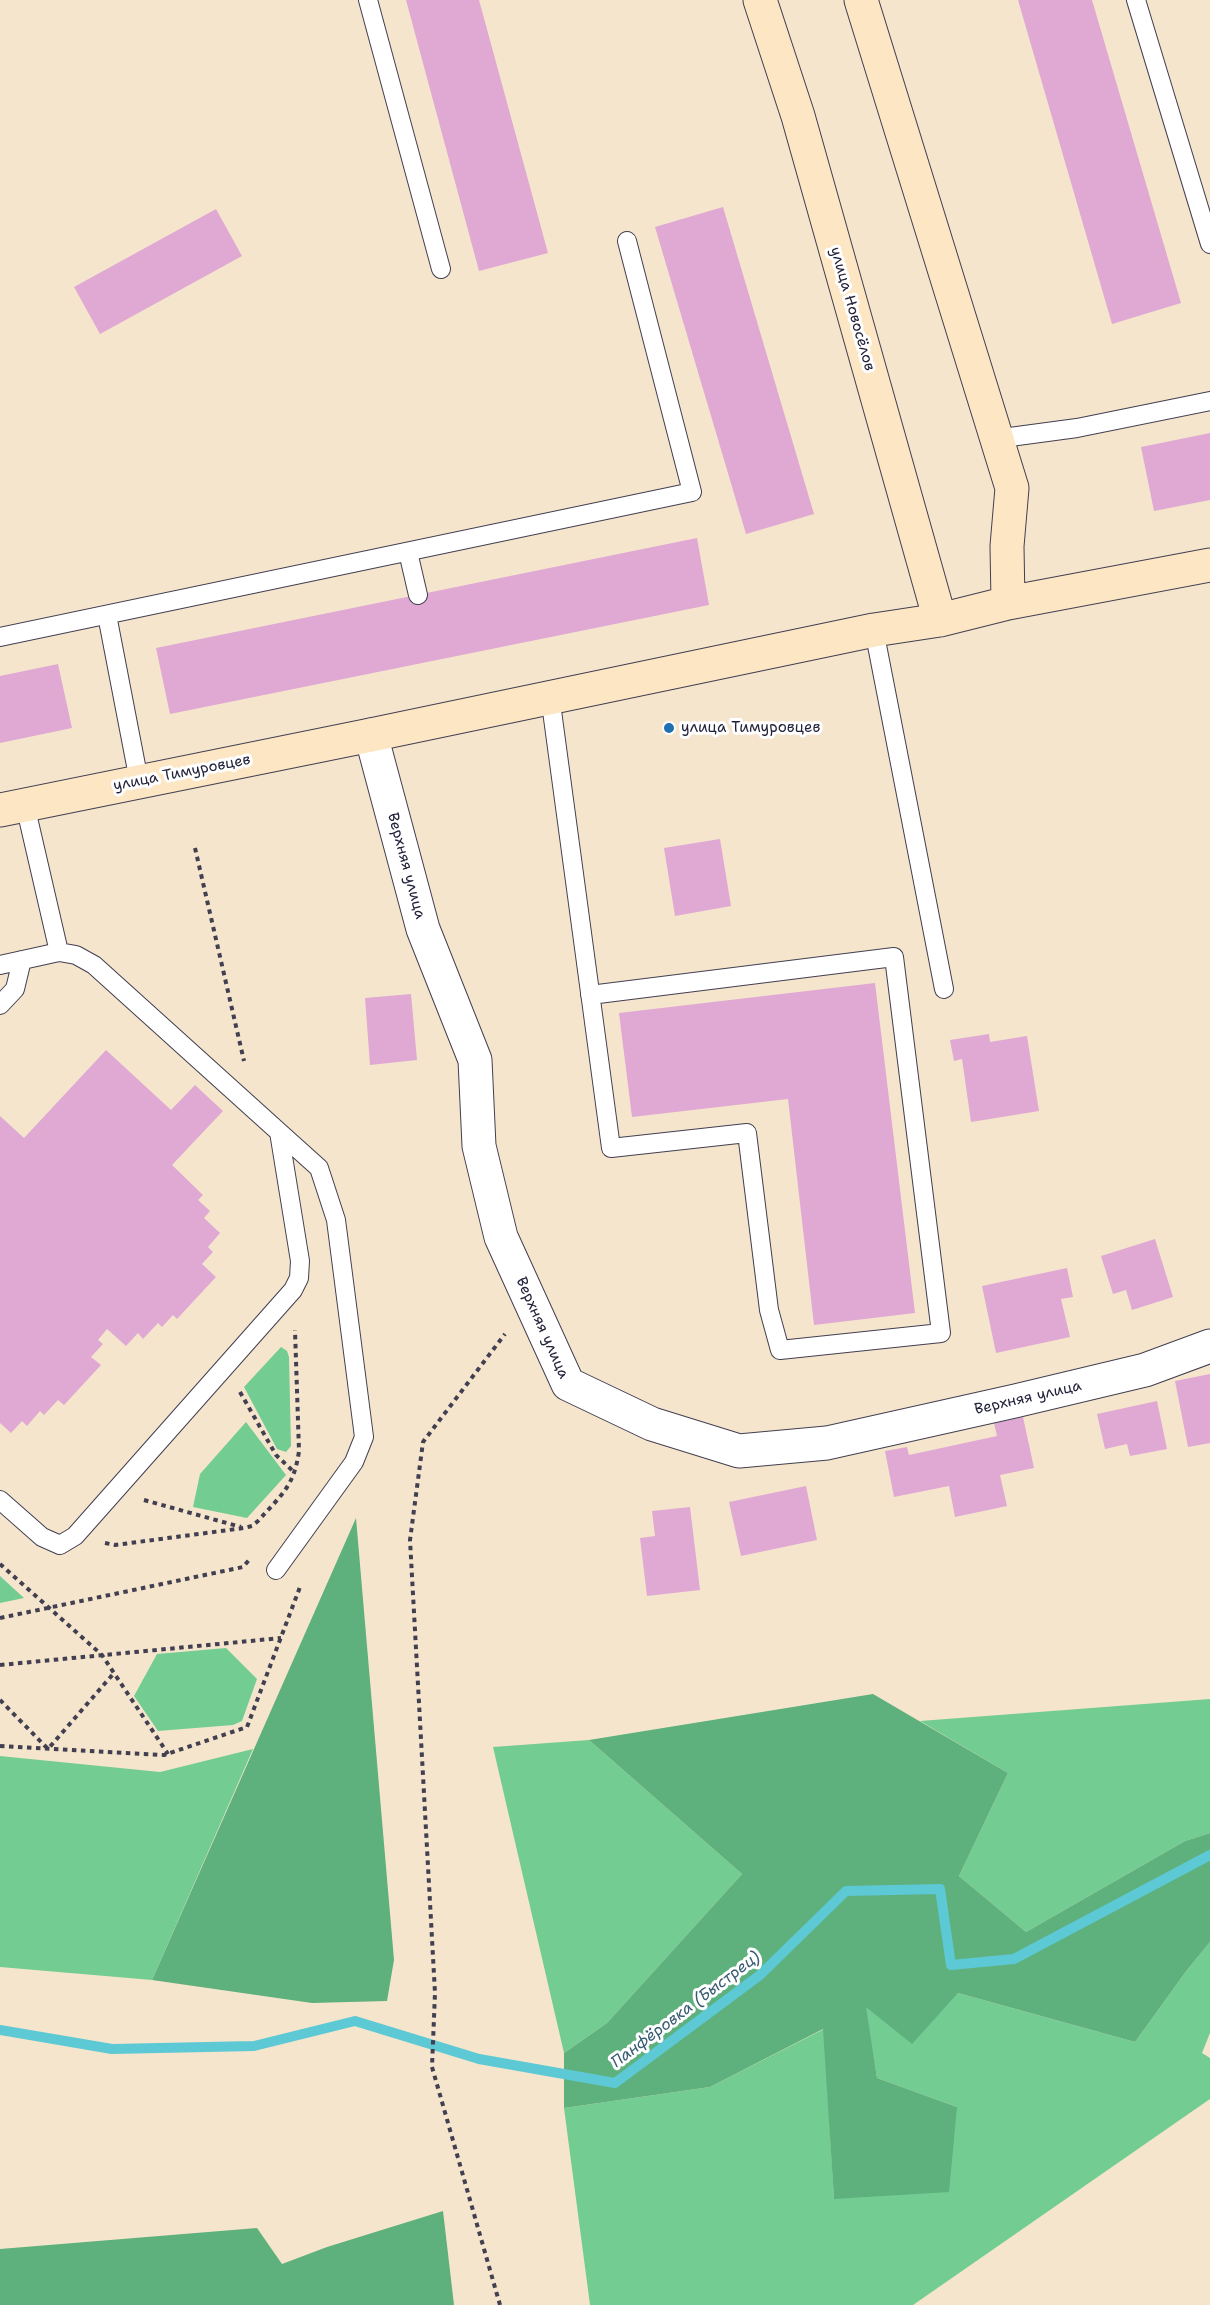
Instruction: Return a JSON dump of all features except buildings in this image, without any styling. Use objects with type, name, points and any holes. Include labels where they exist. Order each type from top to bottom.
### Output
[{"type":"street","name":"улица Новосёлов","points":[[760,0],[798,116],[940,620]]},
{"type":"street","points":[[861,0],[1012,488],[1007,546],[1008,603]]},
{"type":"street","name":"улица Тимуровцев","points":[[12,807],[874,630],[940,620],[1008,603],[1210,565]]},
{"type":"street","name":"Верхняя улица","points":[[371,735],[423,929],[475,1060],[478,1146],[501,1237],[567,1384],[652,1424],[739,1451],[828,1443],[1145,1370],[1210,1346]]},
{"type":"lane","points":[[368,0],[441,269]]},
{"type":"lane","points":[[1136,0],[1210,244]]},
{"type":"lane","points":[[0,637],[692,492],[627,241]]},
{"type":"lane","points":[[995,439],[1077,428],[1210,401]]},
{"type":"lane","points":[[408,552],[418,595]]},
{"type":"lane","points":[[106,615],[139,781]]},
{"type":"lane","points":[[874,630],[944,989]]},
{"type":"lane","points":[[550,696],[590,995],[611,1148],[747,1133],[769,1310],[780,1350],[941,1333],[894,957],[590,995]]},
{"type":"lane","points":[[12,807],[59,952]]},
{"type":"lane","points":[[0,965],[59,952],[76,955],[94,965],[319,1168],[336,1220],[364,1437],[354,1462],[276,1570]]},
{"type":"lane","points":[[0,1005],[15,989],[22,960]]},
{"type":"lane","points":[[0,1500],[42,1537],[60,1545],[75,1536],[293,1290],[299,1278],[300,1261],[279,1132]]},
{"type":"path","points":[[195,848],[246,1069],[230,1087]]},
{"type":"path","points":[[100,1541],[115,1545],[252,1526],[291,1484],[299,1451],[293,1290]]},
{"type":"path","points":[[500,2305],[432,2067],[435,1993],[410,1540],[423,1442],[530,1301]]},
{"type":"path","points":[[236,1386],[276,1455],[295,1473]]},
{"type":"path","points":[[137,1499],[244,1528]]},
{"type":"path","points":[[0,1618],[243,1567],[250,1558]]},
{"type":"path","points":[[0,1564],[102,1655],[168,1754]]},
{"type":"path","points":[[0,1746],[164,1755],[247,1727],[300,1586]]},
{"type":"path","points":[[0,1665],[281,1638]]},
{"type":"path","points":[[48,1749],[114,1673]]},
{"type":"path","points":[[0,1700],[48,1749]]},
{"type":"green space","points":[[281,1347],[287,1351],[289,1357],[291,1446],[286,1452],[277,1449],[244,1387]]},
{"type":"green space","points":[[246,1422],[286,1475],[247,1518],[193,1507],[200,1474]]},
{"type":"green space","points":[[356,1518],[394,1960],[387,2001],[312,2003],[152,1980]]},
{"type":"green space","points":[[0,1576],[24,1598],[0,1603]]},
{"type":"green space","points":[[226,1648],[257,1679],[242,1721],[233,1725],[158,1731],[134,1696],[157,1654]]},
{"type":"green space","points":[[873,1694],[1008,1773],[959,1876],[1026,1932],[1185,1841],[1210,1833],[1210,1942],[1135,2042],[958,1993],[912,2044],[866,2007],[877,2078],[957,2107],[949,2192],[834,2199],[823,2029],[710,2087],[564,2108],[564,2053],[607,2023],[742,1874],[589,1740]]},
{"type":"green space","points":[[1210,1699],[1210,1833],[1185,1841],[1026,1932],[959,1876],[1008,1773],[920,1721]]},
{"type":"green space","points":[[589,1740],[742,1874],[607,2023],[564,2053],[493,1747]]},
{"type":"green space","points":[[253,1749],[152,1980],[0,1967],[0,1756],[160,1772]]},
{"type":"green space","points":[[1210,1942],[1210,2033],[1202,2053],[1210,2058],[1210,2099],[913,2305],[590,2305],[564,2108],[710,2087],[824,2029],[834,2199],[957,2107],[877,2078],[865,2007],[958,1993],[1135,2042]]},
{"type":"green space","points":[[443,2211],[454,2305],[0,2305],[0,2249],[257,2228],[282,2264],[327,2247]]},
{"type":"waterway","name":"Панфёровка (Быстрец)","points":[[0,2030],[112,2049],[254,2046],[355,2021],[479,2059],[615,2083],[760,1975],[846,1891],[940,1889],[951,1965],[1014,1959],[1210,1855]]},
{"type":"place","name":"улица Тимуровцев","points":[[669,728]]}]
